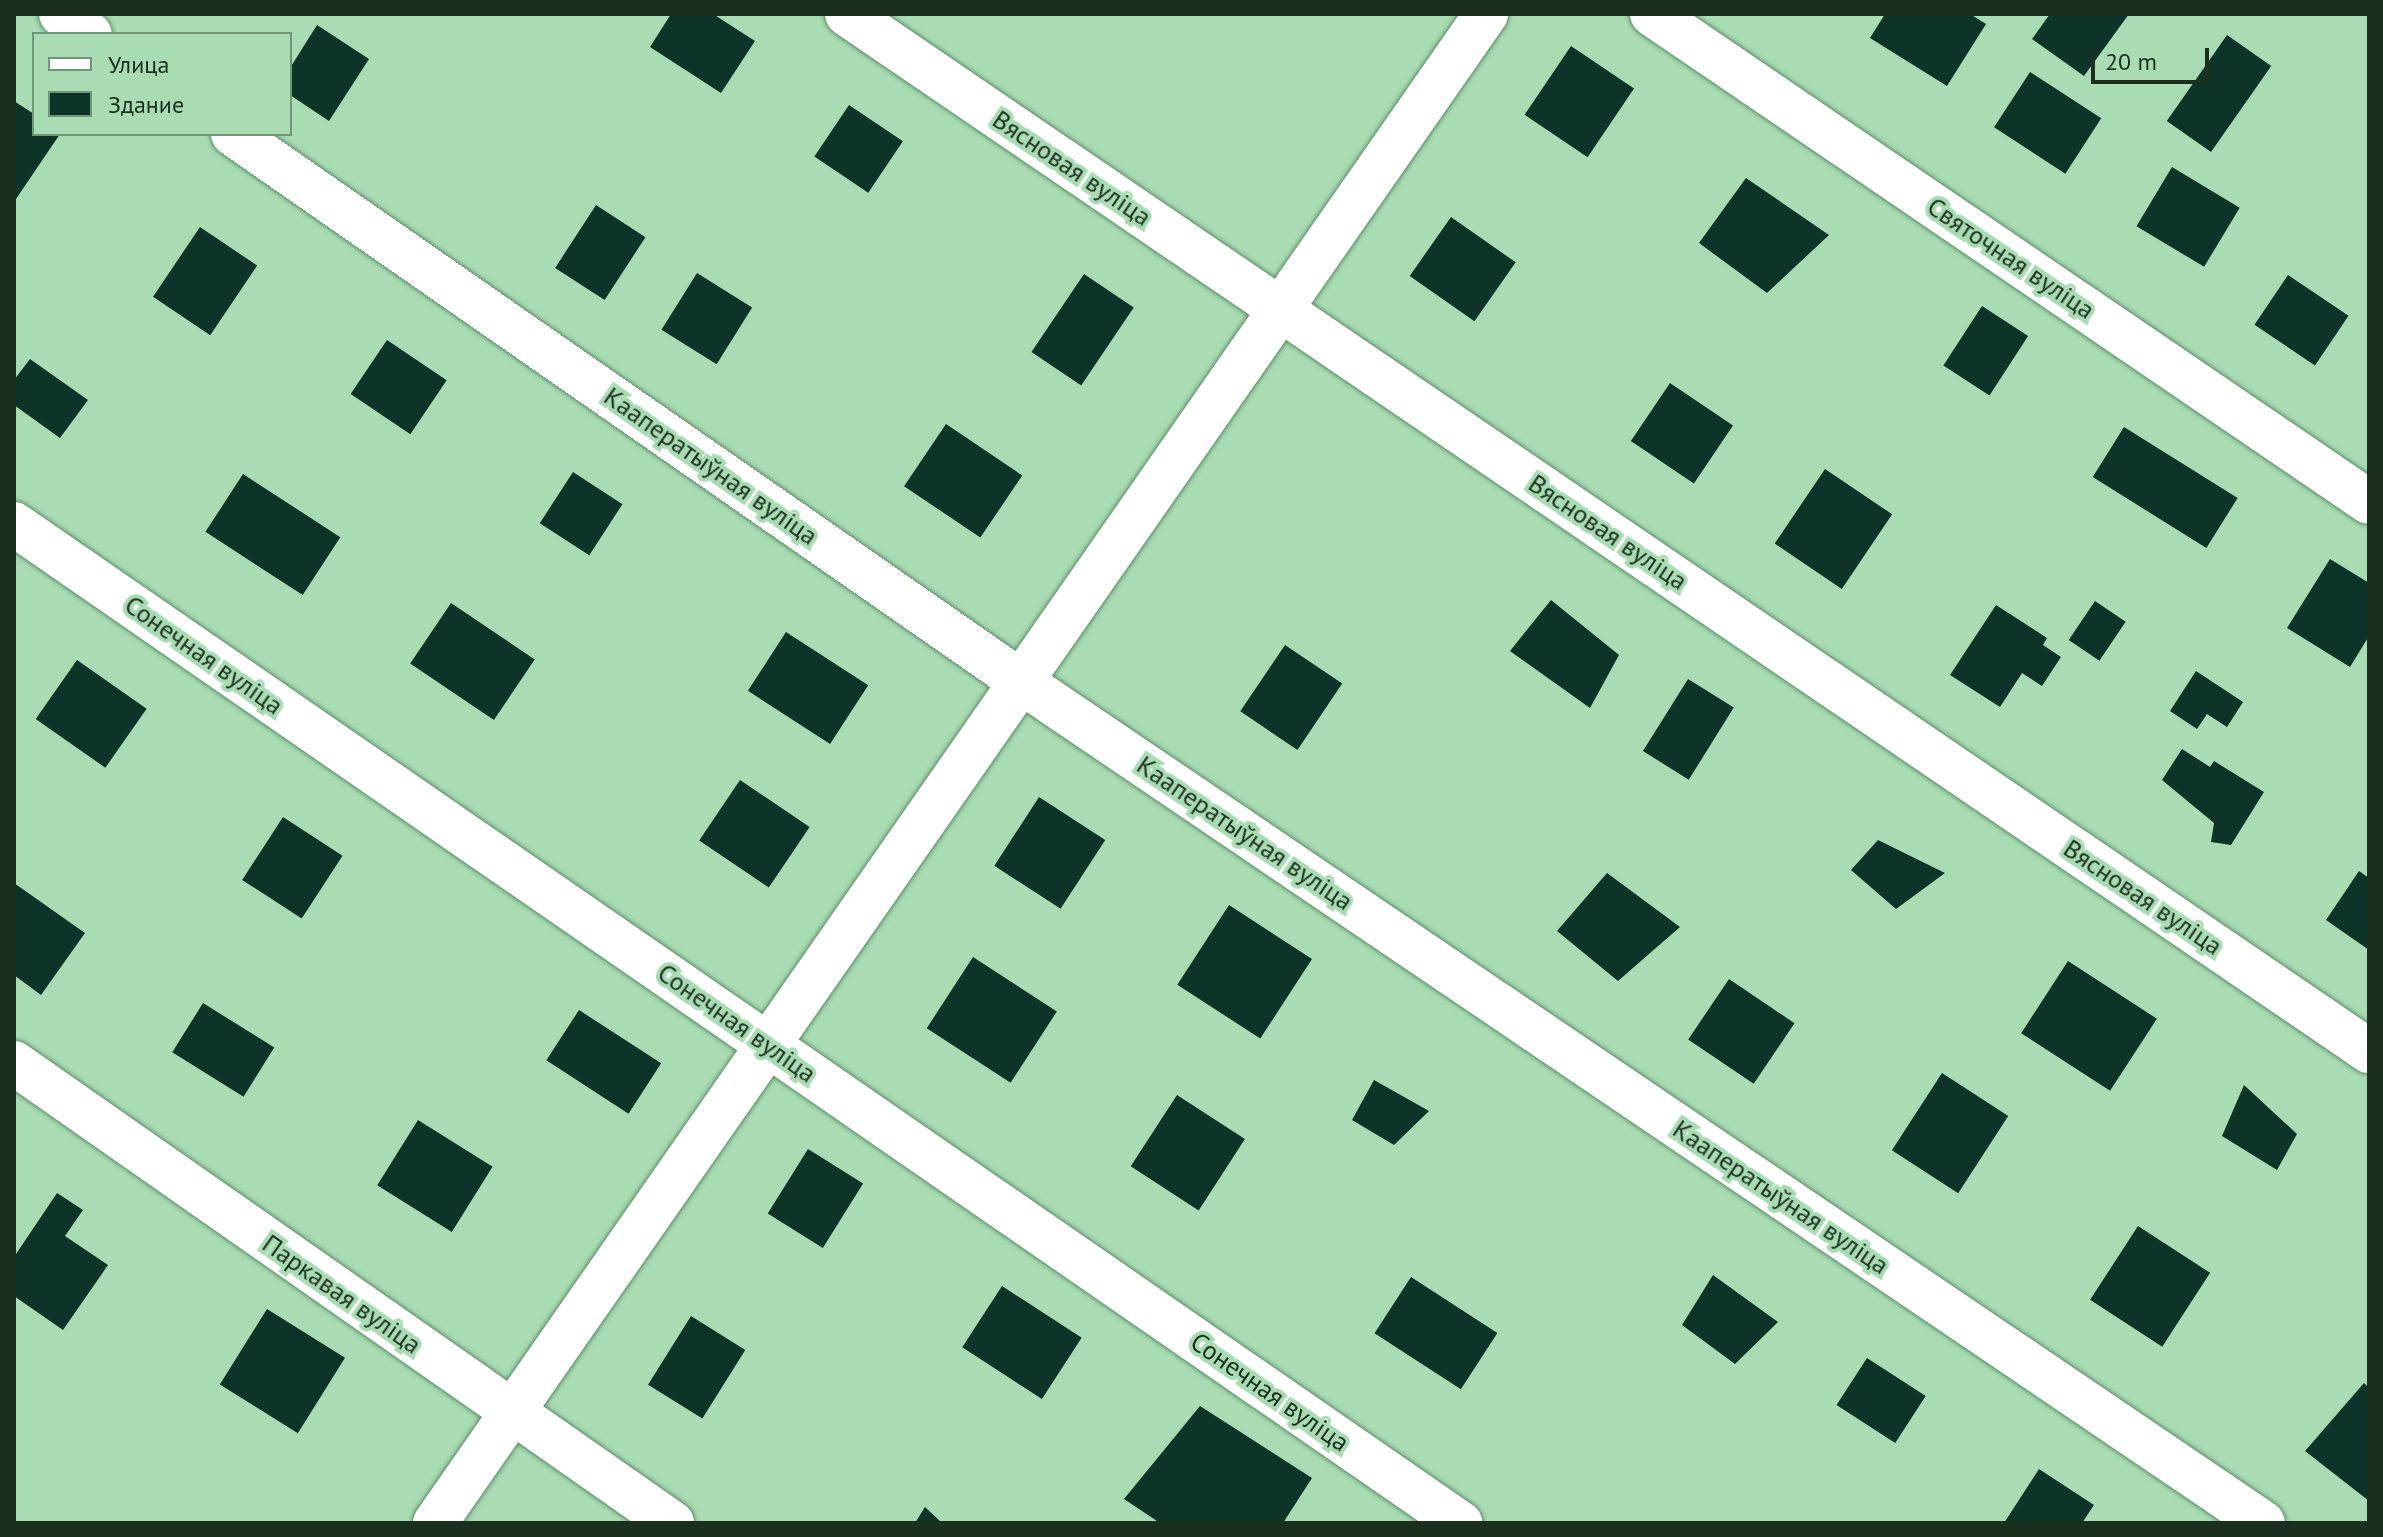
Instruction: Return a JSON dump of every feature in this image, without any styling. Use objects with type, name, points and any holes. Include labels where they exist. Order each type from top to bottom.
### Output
[{"type":"street","points":[[61,14],[87,32]]},
{"type":"street","name":"Вясновая вуліца","points":[[847,14],[2369,1051]]},
{"type":"street","points":[[435,1523],[1486,14]]},
{"type":"street","name":"Святочная вуліца","points":[[1652,14],[2369,502]]},
{"type":"street","name":"Кааператыўная вуліца","points":[[236,136],[1020,681],[2263,1523]]},
{"type":"street","name":"Сонечная вуліца","points":[[14,524],[1460,1523]]},
{"type":"street","name":"Паркавая вуліца","points":[[14,1063],[672,1523]]},
{"type":"building","points":[[671,14],[713,14],[755,41],[721,93],[650,47]]},
{"type":"building","points":[[1885,14],[1970,14],[1986,24],[1947,86],[1870,38]]},
{"type":"building","points":[[2050,14],[2129,14],[2084,76],[2032,39]]},
{"type":"building","points":[[317,25],[369,59],[329,121],[292,96],[292,65]]},
{"type":"building","points":[[2227,35],[2271,66],[2211,152],[2167,121]]},
{"type":"building","points":[[1571,46],[1634,88],[1588,157],[1525,115]]},
{"type":"building","points":[[2030,72],[2101,118],[2065,174],[1994,127]]},
{"type":"building","points":[[14,101],[32,113],[32,136],[59,136],[16,199]]},
{"type":"building","points":[[849,105],[903,141],[868,193],[814,156]]},
{"type":"building","points":[[2172,167],[2240,208],[2204,267],[2136,226]]},
{"type":"building","points":[[1746,178],[1829,235],[1767,293],[1699,243]]},
{"type":"building","points":[[596,205],[645,237],[605,300],[555,268]]},
{"type":"building","points":[[1451,217],[1516,262],[1474,321],[1410,276]]},
{"type":"building","points":[[200,227],[257,266],[210,335],[153,297]]},
{"type":"building","points":[[697,273],[752,307],[717,364],[661,330]]},
{"type":"building","points":[[1084,274],[1134,308],[1081,385],[1031,352]]},
{"type":"building","points":[[2288,275],[2349,316],[2315,366],[2254,325]]},
{"type":"building","points":[[1982,306],[2028,336],[1989,396],[1943,366]]},
{"type":"building","points":[[387,340],[447,380],[410,434],[351,394]]},
{"type":"building","points":[[30,359],[88,400],[60,438],[14,405],[14,380]]},
{"type":"building","points":[[1670,383],[1733,425],[1694,484],[1631,441]]},
{"type":"building","points":[[946,424],[1022,475],[980,538],[904,486]]},
{"type":"building","points":[[2124,427],[2238,498],[2206,548],[2093,477]]},
{"type":"building","points":[[1825,469],[1892,514],[1842,589],[1775,544]]},
{"type":"building","points":[[573,472],[622,504],[589,555],[540,523]]},
{"type":"building","points":[[243,474],[340,537],[303,595],[205,532]]},
{"type":"building","points":[[2330,559],[2369,583],[2369,636],[2350,667],[2287,628]]},
{"type":"building","points":[[1551,600],[1619,655],[1590,708],[1510,651]]},
{"type":"building","points":[[2095,601],[2126,622],[2099,661],[2069,640]]},
{"type":"building","points":[[451,603],[535,659],[494,720],[410,664]]},
{"type":"building","points":[[1996,605],[2047,638],[2043,645],[2061,657],[2042,686],[2022,673],[2000,707],[1950,675]]},
{"type":"building","points":[[786,632],[868,685],[830,744],[748,691]]},
{"type":"building","points":[[1285,645],[1342,684],[1297,750],[1240,711]]},
{"type":"building","points":[[77,660],[147,709],[105,768],[36,719]]},
{"type":"building","points":[[2196,671],[2243,702],[2227,727],[2207,714],[2197,729],[2170,711]]},
{"type":"building","points":[[1688,679],[1734,708],[1689,780],[1643,751]]},
{"type":"building","points":[[2182,749],[2210,767],[2214,761],[2264,792],[2231,845],[2211,842],[2214,823],[2162,780]]},
{"type":"building","points":[[740,780],[810,827],[769,887],[699,841]]},
{"type":"building","points":[[1039,797],[1105,840],[1061,909],[994,866]]},
{"type":"building","points":[[283,817],[343,856],[302,919],[242,880]]},
{"type":"building","points":[[1878,840],[1945,873],[1896,909],[1851,870]]},
{"type":"building","points":[[2359,871],[2369,878],[2369,950],[2326,920]]},
{"type":"building","points":[[1607,873],[1680,927],[1618,981],[1557,931]]},
{"type":"building","points":[[14,883],[85,933],[41,995],[14,975]]},
{"type":"building","points":[[1229,905],[1312,959],[1260,1039],[1177,985]]},
{"type":"building","points":[[973,957],[1057,1011],[1011,1083],[927,1028]]},
{"type":"building","points":[[2068,961],[2157,1019],[2110,1091],[2021,1033]]},
{"type":"building","points":[[1729,979],[1794,1023],[1754,1084],[1688,1040]]},
{"type":"building","points":[[203,1003],[274,1048],[244,1097],[172,1052]]},
{"type":"building","points":[[579,1010],[661,1063],[629,1114],[546,1060]]},
{"type":"building","points":[[1942,1073],[2008,1116],[1958,1193],[1892,1150]]},
{"type":"building","points":[[1374,1080],[1429,1111],[1394,1145],[1352,1120]]},
{"type":"building","points":[[2244,1085],[2297,1134],[2277,1170],[2222,1136]]},
{"type":"building","points":[[1177,1095],[1245,1139],[1199,1210],[1131,1166]]},
{"type":"building","points":[[418,1120],[493,1167],[452,1232],[377,1185]]},
{"type":"building","points":[[808,1149],[863,1183],[823,1248],[768,1213]]},
{"type":"building","points":[[57,1193],[83,1210],[65,1236],[108,1265],[63,1330],[14,1296],[14,1257]]},
{"type":"building","points":[[2138,1226],[2210,1273],[2162,1347],[2090,1300]]},
{"type":"building","points":[[1713,1275],[1778,1322],[1735,1364],[1682,1325]]},
{"type":"building","points":[[1411,1277],[1497,1333],[1461,1389],[1375,1333]]},
{"type":"building","points":[[1002,1286],[1082,1338],[1042,1399],[962,1347]]},
{"type":"building","points":[[267,1309],[345,1358],[298,1433],[220,1384]]},
{"type":"building","points":[[691,1316],[745,1350],[702,1419],[648,1385]]},
{"type":"building","points":[[1867,1358],[1926,1396],[1895,1443],[1837,1405]]},
{"type":"building","points":[[2364,1383],[2369,1388],[2369,1501],[2305,1451]]},
{"type":"building","points":[[1200,1406],[1312,1478],[1283,1523],[1160,1523],[1124,1499]]},
{"type":"building","points":[[2039,1469],[2094,1505],[2082,1523],[2004,1523]]},
{"type":"building","points":[[925,1507],[942,1523],[915,1523]]}]
